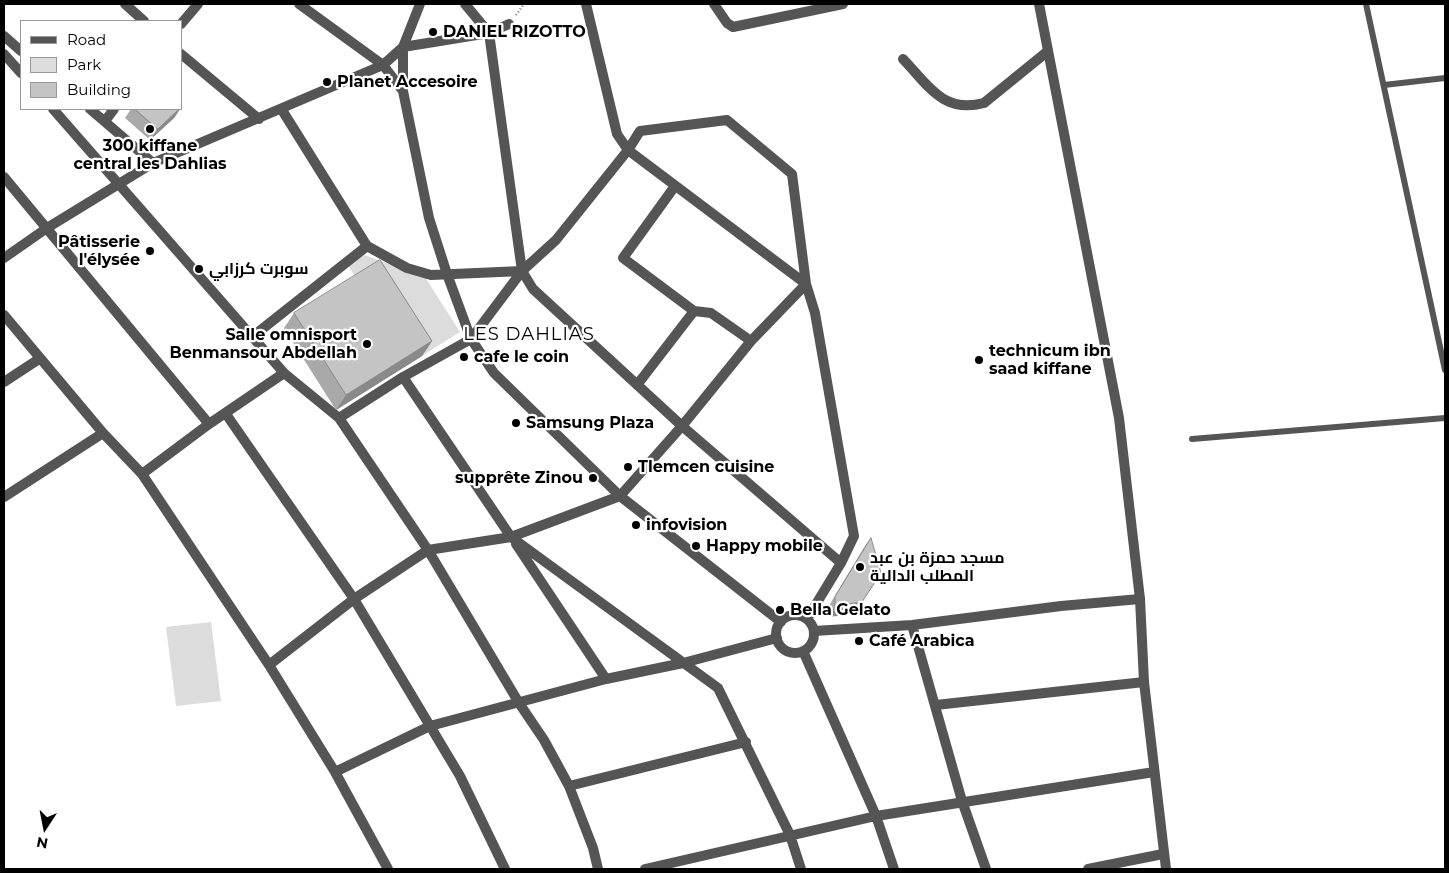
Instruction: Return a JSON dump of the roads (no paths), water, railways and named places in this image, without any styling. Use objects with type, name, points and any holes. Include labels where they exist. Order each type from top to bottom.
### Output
[{"type":"street","points":[[126,4],[143,20]]},
{"type":"street","points":[[182,23],[198,4]]},
{"type":"street","points":[[299,4],[384,65],[403,91]]},
{"type":"street","points":[[4,258],[119,182],[153,163],[282,110],[384,65],[402,47],[420,4]]},
{"type":"street","points":[[465,4],[488,33],[522,271],[533,288],[637,386],[841,563]]},
{"type":"street","points":[[586,4],[617,134],[628,150],[806,284]]},
{"type":"street","points":[[714,4],[727,23],[733,27],[808,7],[843,4]]},
{"type":"street","points":[[1039,4],[1119,418],[1140,599],[1144,682],[1166,869]]},
{"type":"street","points":[[402,47],[488,33],[509,24]]},
{"type":"street","points":[[4,36],[20,49]]},
{"type":"street","points":[[402,47],[403,91],[429,218],[470,339],[494,373],[620,496],[781,622]]},
{"type":"street","points":[[902,59],[941,98],[950,104],[972,106],[984,103],[1048,51]]},
{"type":"street","points":[[4,54],[20,72]]},
{"type":"street","points":[[182,55],[259,119]]},
{"type":"street","points":[[54,110],[119,182],[284,374],[339,418],[428,550],[519,703],[544,740],[569,786],[594,848],[598,869]]},
{"type":"street","points":[[91,110],[153,163]]},
{"type":"street","points":[[105,121],[113,110]]},
{"type":"street","points":[[282,110],[366,246],[407,268],[431,275],[522,271]]},
{"type":"street","points":[[339,418],[403,377],[470,339],[522,271],[556,240],[628,150],[640,131],[727,120],[792,174],[806,284],[815,313],[854,536],[841,563],[807,620]]},
{"type":"street","points":[[4,177],[209,424]]},
{"type":"street","points":[[675,186],[623,258],[694,310],[711,313],[750,341]]},
{"type":"street","points":[[252,337],[366,246]]},
{"type":"street","points":[[269,665],[354,599],[428,550],[511,537],[620,496],[682,426],[750,341],[806,284]]},
{"type":"street","points":[[637,386],[694,310]]},
{"type":"street","points":[[4,315],[39,359],[142,474],[269,665],[334,772],[388,869]]},
{"type":"street","points":[[4,382],[39,359]]},
{"type":"street","points":[[142,474],[209,424],[284,374]]},
{"type":"street","points":[[403,377],[606,679]]},
{"type":"street","points":[[226,414],[354,599],[460,776],[505,869]]},
{"type":"street","points":[[4,497],[104,433]]},
{"type":"street","points":[[511,537],[718,688],[790,835],[801,869]]},
{"type":"street","points":[[814,631],[912,625],[1062,606],[1140,599]]},
{"type":"street","points":[[790,616],[807,620],[814,631],[812,643],[803,651],[787,651],[782,648],[777,638],[778,627],[781,622],[790,616]]},
{"type":"street","points":[[912,625],[962,801],[986,869]]},
{"type":"street","points":[[334,772],[430,726],[606,679],[683,663],[777,638]]},
{"type":"street","points":[[803,651],[876,816],[894,869]]},
{"type":"street","points":[[936,705],[1144,682]]},
{"type":"street","points":[[569,786],[746,742]]},
{"type":"street","points":[[645,869],[876,816],[1154,772]]},
{"type":"street","points":[[1088,869],[1163,854]]},
{"type":"lane","points":[[1366,4],[1445,370]]},
{"type":"lane","points":[[1384,85],[1445,78]]},
{"type":"lane","points":[[1192,439],[1445,418]]},
{"type":"place","name":"DANIEL RIZOTTO","points":[[433,32]]},
{"type":"place","name":"Planet Accesoire","points":[[327,82]]},
{"type":"place","name":"300 kiffane central les Dahlias","points":[[150,129]]},
{"type":"place","name":"Pâtisserie l'élysée","points":[[150,251]]},
{"type":"place","name":"سوبرت كرزابي","points":[[199,269]]},
{"type":"place","name":"Salle omnisport Benmansour Abdellah","points":[[367,344]]},
{"type":"place","name":"cafe le coin","points":[[464,357]]},
{"type":"place","name":"technicum ibn saad kiffane","points":[[979,360]]},
{"type":"place","name":"Samsung Plaza","points":[[516,423]]},
{"type":"place","name":"Tlemcen cuisine","points":[[628,467]]},
{"type":"place","name":"supprête Zinou","points":[[593,478]]},
{"type":"place","name":"infovision","points":[[636,525]]},
{"type":"place","name":"Happy mobile","points":[[696,546]]},
{"type":"place","name":"مسجد حمزة بن عبد المطلب الدالية","points":[[860,567]]},
{"type":"place","name":"Bella Gelato","points":[[780,610]]},
{"type":"place","name":"Café Arabica","points":[[859,641]]},
{"type":"district","name":"LES DAHLIAS","points":[[529,335]]}]
